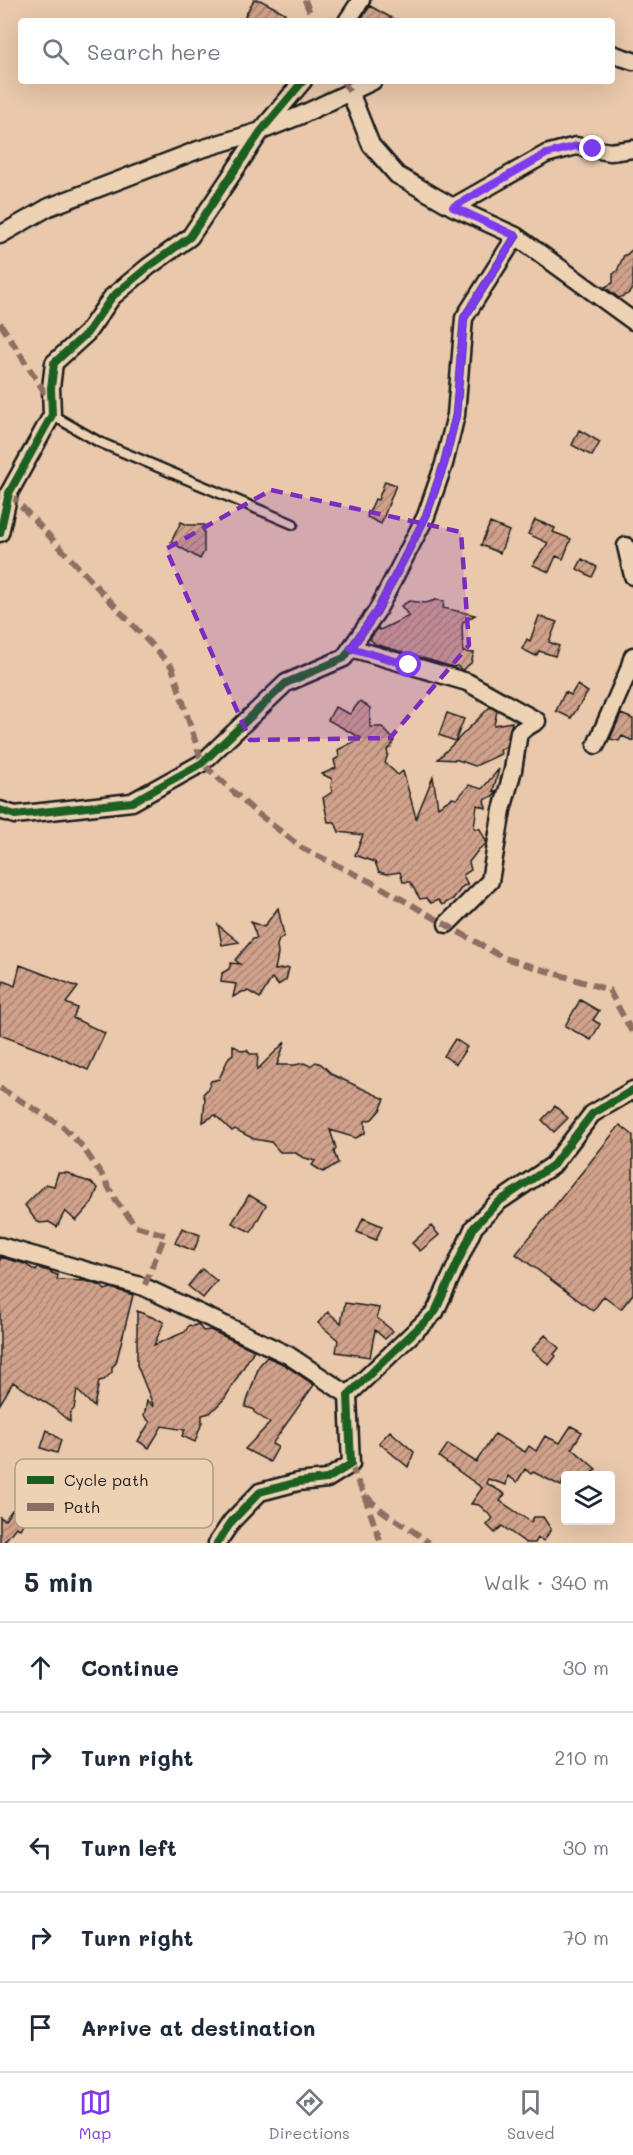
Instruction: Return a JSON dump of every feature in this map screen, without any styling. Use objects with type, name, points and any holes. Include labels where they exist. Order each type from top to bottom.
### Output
[{"type":"street","points":[[349,18],[361,0]]},
{"type":"street","points":[[615,55],[633,61]]},
{"type":"street","points":[[0,533],[9,493],[52,415],[51,388],[54,363],[87,333],[111,297],[190,237],[261,131],[300,84]]},
{"type":"street","points":[[0,235],[49,207],[224,140],[261,131],[367,84]]},
{"type":"street","points":[[350,92],[371,145],[397,175],[453,207],[516,236],[633,321]]},
{"type":"street","points":[[453,207],[546,154],[576,146],[610,152],[633,148]]},
{"type":"street","points":[[0,810],[15,815],[132,802],[202,763],[285,683],[344,658],[377,611],[426,516],[444,464],[456,415],[464,318],[516,236]]},
{"type":"street","points":[[633,549],[626,546],[633,576]]},
{"type":"street","points":[[351,648],[467,682],[537,721],[519,732],[490,881],[447,924]]},
{"type":"street","points":[[596,745],[627,690],[633,656]]},
{"type":"street","points":[[217,1543],[231,1521],[260,1492],[298,1482],[327,1479],[351,1464],[348,1395],[435,1312],[474,1227],[497,1203],[553,1165],[592,1114],[633,1090]]},
{"type":"street","points":[[0,1246],[144,1287],[288,1355],[348,1395]]},
{"type":"lane","points":[[52,415],[99,442],[293,524]]},
{"type":"highlighted area","points":[[271,490],[461,532],[469,645],[390,738],[250,740],[166,549]]},
{"type":"building","points":[[254,0],[260,0],[285,13],[282,18],[249,18],[245,16]]},
{"type":"building","points":[[370,6],[392,18],[362,18]]},
{"type":"building","points":[[633,249],[633,288],[628,294],[619,298],[605,287],[613,283],[613,274],[617,271],[624,255]]},
{"type":"building","points":[[579,430],[600,442],[592,456],[572,445]]},
{"type":"building","points":[[385,481],[396,485],[381,524],[367,517],[375,499],[378,500]]},
{"type":"building","points":[[535,520],[555,528],[553,532],[571,539],[563,559],[556,556],[549,572],[533,565],[548,543],[528,534]]},
{"type":"building","points":[[181,522],[188,525],[204,525],[204,552],[200,559],[171,542]]},
{"type":"building","points":[[490,523],[509,531],[500,553],[481,545]]},
{"type":"building","points":[[582,559],[597,567],[592,577],[577,569]]},
{"type":"building","points":[[435,600],[444,601],[443,608],[475,615],[463,622],[462,626],[463,652],[474,653],[471,663],[462,670],[457,666],[453,667],[375,644],[370,639],[378,628],[380,630],[409,616],[401,606],[409,601],[426,603]]},
{"type":"building","points":[[539,616],[557,622],[549,642],[559,646],[555,656],[539,651],[536,656],[522,649],[527,639],[530,641]]},
{"type":"building","points":[[577,685],[588,692],[571,718],[556,711],[565,692],[571,695]]},
{"type":"building","points":[[360,701],[370,708],[370,727],[382,727],[394,740],[387,750],[385,763],[398,775],[403,771],[416,818],[433,777],[438,807],[452,798],[457,799],[469,785],[482,789],[499,769],[493,791],[496,792],[495,795],[484,800],[486,808],[477,805],[474,828],[480,829],[486,841],[485,845],[469,862],[471,870],[463,875],[468,885],[463,886],[453,899],[442,905],[438,900],[431,903],[426,898],[420,899],[410,882],[403,882],[400,872],[387,874],[379,872],[375,862],[355,855],[363,835],[339,832],[335,822],[328,822],[323,798],[332,792],[332,779],[322,774],[336,768],[334,760],[339,757],[338,750],[361,738],[328,720],[335,707],[350,714]]},
{"type":"building","points":[[490,707],[497,711],[494,725],[512,722],[506,747],[500,750],[501,754],[475,766],[458,760],[438,759]]},
{"type":"building","points":[[447,713],[464,719],[455,741],[439,735]]},
{"type":"building","points":[[621,714],[633,719],[633,741],[622,736],[619,741],[610,739]]},
{"type":"building","points":[[278,908],[284,936],[277,945],[275,970],[289,968],[286,980],[278,985],[272,978],[260,998],[248,991],[233,997],[236,984],[221,982],[222,973],[229,969],[231,963],[240,964],[235,960],[253,939],[257,938],[251,922],[264,927]]},
{"type":"building","points":[[218,925],[239,942],[222,945]]},
{"type":"building","points":[[20,965],[78,987],[66,1003],[77,1008],[73,1018],[105,1033],[88,1070],[0,1035],[0,991],[4,981],[15,986]]},
{"type":"building","points":[[580,1000],[599,1011],[593,1020],[600,1024],[591,1040],[565,1026]]},
{"type":"building","points":[[455,1039],[467,1047],[456,1064],[444,1056]]},
{"type":"building","points":[[285,1042],[277,1065],[304,1063],[310,1066],[316,1062],[333,1075],[385,1099],[380,1110],[372,1119],[365,1121],[365,1133],[356,1138],[330,1130],[338,1163],[323,1172],[312,1165],[315,1161],[294,1152],[280,1152],[271,1142],[254,1139],[235,1129],[232,1131],[215,1115],[203,1122],[205,1099],[203,1094],[211,1081],[219,1079],[229,1057],[233,1054],[233,1045],[242,1051],[247,1050],[250,1054],[258,1054],[257,1070]]},
{"type":"building","points":[[555,1106],[568,1118],[554,1132],[542,1120]]},
{"type":"building","points":[[620,1125],[633,1135],[633,1294],[621,1309],[604,1296],[593,1311],[516,1254]]},
{"type":"building","points":[[58,1173],[68,1173],[98,1188],[92,1203],[76,1221],[65,1211],[57,1227],[49,1222],[36,1221],[25,1205],[46,1184],[54,1186]]},
{"type":"building","points":[[249,1195],[266,1205],[251,1232],[232,1223]]},
{"type":"building","points":[[363,1218],[382,1226],[376,1240],[357,1232]]},
{"type":"building","points":[[431,1226],[439,1235],[420,1251],[412,1243]]},
{"type":"building","points":[[182,1228],[200,1235],[194,1251],[175,1243]]},
{"type":"building","points":[[0,1257],[25,1264],[36,1271],[38,1268],[52,1272],[58,1275],[57,1280],[86,1281],[101,1286],[105,1290],[111,1288],[133,1295],[112,1372],[104,1380],[99,1381],[94,1407],[77,1390],[74,1409],[70,1413],[70,1422],[51,1406],[13,1382],[0,1404]]},
{"type":"building","points":[[202,1269],[217,1281],[203,1298],[188,1286]]},
{"type":"building","points":[[345,1303],[379,1308],[377,1318],[393,1331],[385,1339],[375,1330],[370,1357],[336,1352],[338,1340],[318,1323],[328,1312],[341,1323]]},
{"type":"building","points":[[137,1311],[164,1322],[154,1345],[185,1332],[189,1325],[198,1324],[203,1331],[210,1330],[254,1350],[225,1398],[210,1413],[202,1415],[195,1442],[182,1436],[185,1430],[162,1426],[149,1448],[138,1441],[150,1422],[144,1416],[147,1401],[154,1407],[137,1365]]},
{"type":"building","points":[[545,1335],[559,1348],[549,1365],[532,1350]]},
{"type":"building","points":[[267,1357],[283,1364],[314,1385],[272,1444],[278,1447],[270,1462],[245,1449],[270,1423],[253,1409],[245,1407],[259,1366]]},
{"type":"building","points":[[571,1426],[582,1432],[572,1448],[596,1469],[594,1471],[561,1471],[561,1486],[533,1472],[531,1474],[525,1469],[517,1482],[508,1476],[506,1485],[488,1479],[486,1483],[505,1494],[500,1501],[531,1522],[534,1517],[543,1517],[551,1529],[544,1541],[538,1538],[535,1543],[526,1543],[502,1526],[495,1533],[487,1525],[493,1518],[479,1505],[471,1504],[482,1488],[439,1457],[448,1444],[476,1462],[495,1434],[525,1452],[529,1446],[536,1451],[545,1436],[560,1443]]},
{"type":"building","points":[[47,1430],[61,1440],[57,1453],[41,1448]]},
{"type":"building","points":[[390,1431],[414,1452],[408,1467],[379,1443]]},
{"type":"building","points":[[12,1510],[15,1512],[15,1528],[3,1543],[0,1543],[0,1517],[5,1520]]},
{"type":"marked path","points":[[305,0],[312,18]]},
{"type":"marked path","points":[[345,84],[350,92]]},
{"type":"marked path","points":[[0,323],[49,399]]},
{"type":"marked path","points":[[9,493],[172,667],[202,763],[252,809],[302,848],[377,885],[504,958],[609,990],[633,1034]]},
{"type":"marked path","points":[[0,1088],[62,1126],[82,1146],[116,1201],[136,1226],[165,1235],[144,1287]]},
{"type":"marked path","points":[[351,1464],[360,1487],[368,1498],[429,1543]]},
{"type":"marked path","points":[[364,1495],[381,1543]]},
{"type":"cycle path","points":[[0,533],[9,493],[52,415],[51,388],[54,363],[87,333],[112,297],[148,267],[190,237],[261,131],[300,84]]},
{"type":"cycle path","points":[[0,810],[15,815],[132,802],[202,763],[286,683],[344,658],[377,611],[426,516],[444,464],[456,415],[464,318],[516,236]]},
{"type":"cycle path","points":[[217,1543],[232,1521],[260,1492],[298,1482],[327,1479],[351,1464],[348,1395],[435,1312],[474,1227],[497,1203],[553,1165],[592,1114],[633,1090]]},
{"type":"route","points":[[409,665],[351,648],[377,611],[426,516],[444,464],[456,415],[464,318],[516,236],[453,207],[546,154],[576,146],[593,149]]}]
